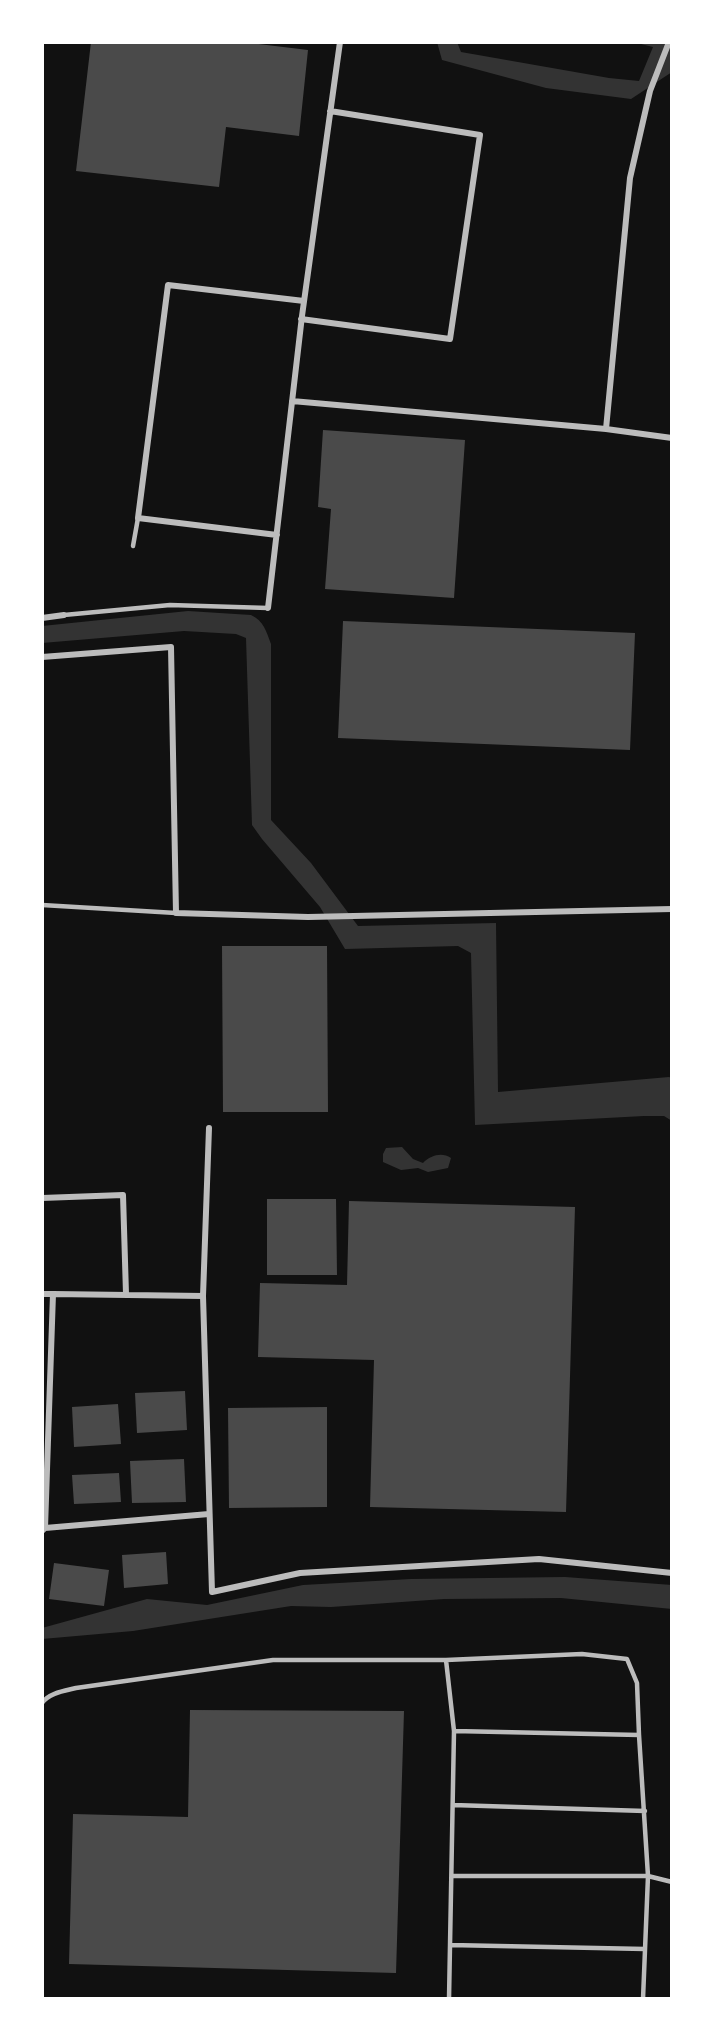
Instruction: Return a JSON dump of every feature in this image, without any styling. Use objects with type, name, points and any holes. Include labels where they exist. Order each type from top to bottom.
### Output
[{"type":"street","points":[[268,608],[301,319],[340,42]]},
{"type":"street","points":[[606,429],[630,178],[650,91],[669,42]]},
{"type":"street","points":[[301,319],[450,339],[480,135],[330,111]]},
{"type":"street","points":[[277,535],[138,518],[168,285],[304,301]]},
{"type":"street","points":[[292,401],[606,429],[672,438]]},
{"type":"street","points":[[42,618],[64,615]]},
{"type":"street","points":[[42,657],[171,647],[176,913],[308,917],[672,909]]},
{"type":"street","points":[[209,1128],[203,1296],[212,1592],[300,1573],[539,1559],[672,1573]]},
{"type":"street","points":[[42,1198],[123,1195],[126,1294]]},
{"type":"street","points":[[42,1294],[203,1296]]},
{"type":"street","points":[[53,1294],[43,1530],[209,1514]]},
{"type":"lane","points":[[133,546],[138,518]]},
{"type":"lane","points":[[64,615],[170,605],[268,608]]},
{"type":"lane","points":[[42,906],[176,913]]},
{"type":"lane","points":[[42,1703],[44,1699],[58,1692],[76,1688],[273,1660],[446,1660],[582,1654],[627,1659],[637,1683],[645,1811],[648,1876],[643,1999]]},
{"type":"lane","points":[[446,1660],[454,1731],[449,1999]]},
{"type":"lane","points":[[454,1731],[639,1735]]},
{"type":"lane","points":[[453,1805],[645,1811]]},
{"type":"lane","points":[[452,1876],[648,1876],[672,1882]]},
{"type":"lane","points":[[450,1946],[645,1949]]},
{"type":"shaded area","points":[[437,42],[457,42],[461,52],[609,78],[639,81],[653,47],[633,42],[672,42],[672,72],[631,99],[546,88],[442,60]]},
{"type":"shaded area","points":[[188,611],[251,615],[264,627],[271,644],[271,820],[311,863],[358,926],[496,923],[498,1092],[669,1077],[672,1078],[672,1121],[664,1116],[644,1116],[475,1125],[471,953],[458,946],[345,949],[320,907],[252,825],[246,638],[236,634],[184,631],[42,643],[42,626]]},
{"type":"shaded area","points":[[402,1147],[413,1159],[423,1163],[437,1155],[448,1156],[451,1158],[448,1168],[428,1172],[418,1168],[401,1170],[383,1162],[386,1148]]},
{"type":"shaded area","points":[[565,1577],[672,1585],[672,1609],[561,1598],[444,1599],[331,1607],[291,1606],[133,1631],[42,1639],[42,1628],[147,1599],[207,1605],[303,1585],[411,1579]]},
{"type":"building","points":[[91,42],[242,42],[308,50],[299,136],[226,127],[219,187],[76,171]]},
{"type":"building","points":[[323,430],[465,440],[454,598],[325,589],[331,509],[318,507]]},
{"type":"building","points":[[343,621],[635,633],[630,750],[338,738]]},
{"type":"building","points":[[222,946],[327,946],[328,1112],[223,1112]]},
{"type":"building","points":[[267,1199],[336,1199],[337,1275],[267,1275]]},
{"type":"building","points":[[349,1201],[575,1207],[566,1512],[370,1507],[374,1360],[258,1357],[260,1283],[347,1285]]},
{"type":"building","points":[[185,1391],[187,1430],[137,1433],[135,1393]]},
{"type":"building","points":[[118,1404],[121,1444],[74,1447],[72,1407]]},
{"type":"building","points":[[327,1407],[327,1507],[229,1508],[228,1408]]},
{"type":"building","points":[[184,1459],[186,1502],[132,1503],[130,1461]]},
{"type":"building","points":[[119,1473],[121,1502],[74,1504],[72,1475]]},
{"type":"building","points":[[166,1552],[168,1584],[124,1588],[122,1555]]},
{"type":"building","points":[[54,1563],[109,1570],[104,1606],[49,1599]]},
{"type":"building","points":[[190,1710],[404,1711],[396,1973],[69,1964],[73,1814],[188,1817]]}]
